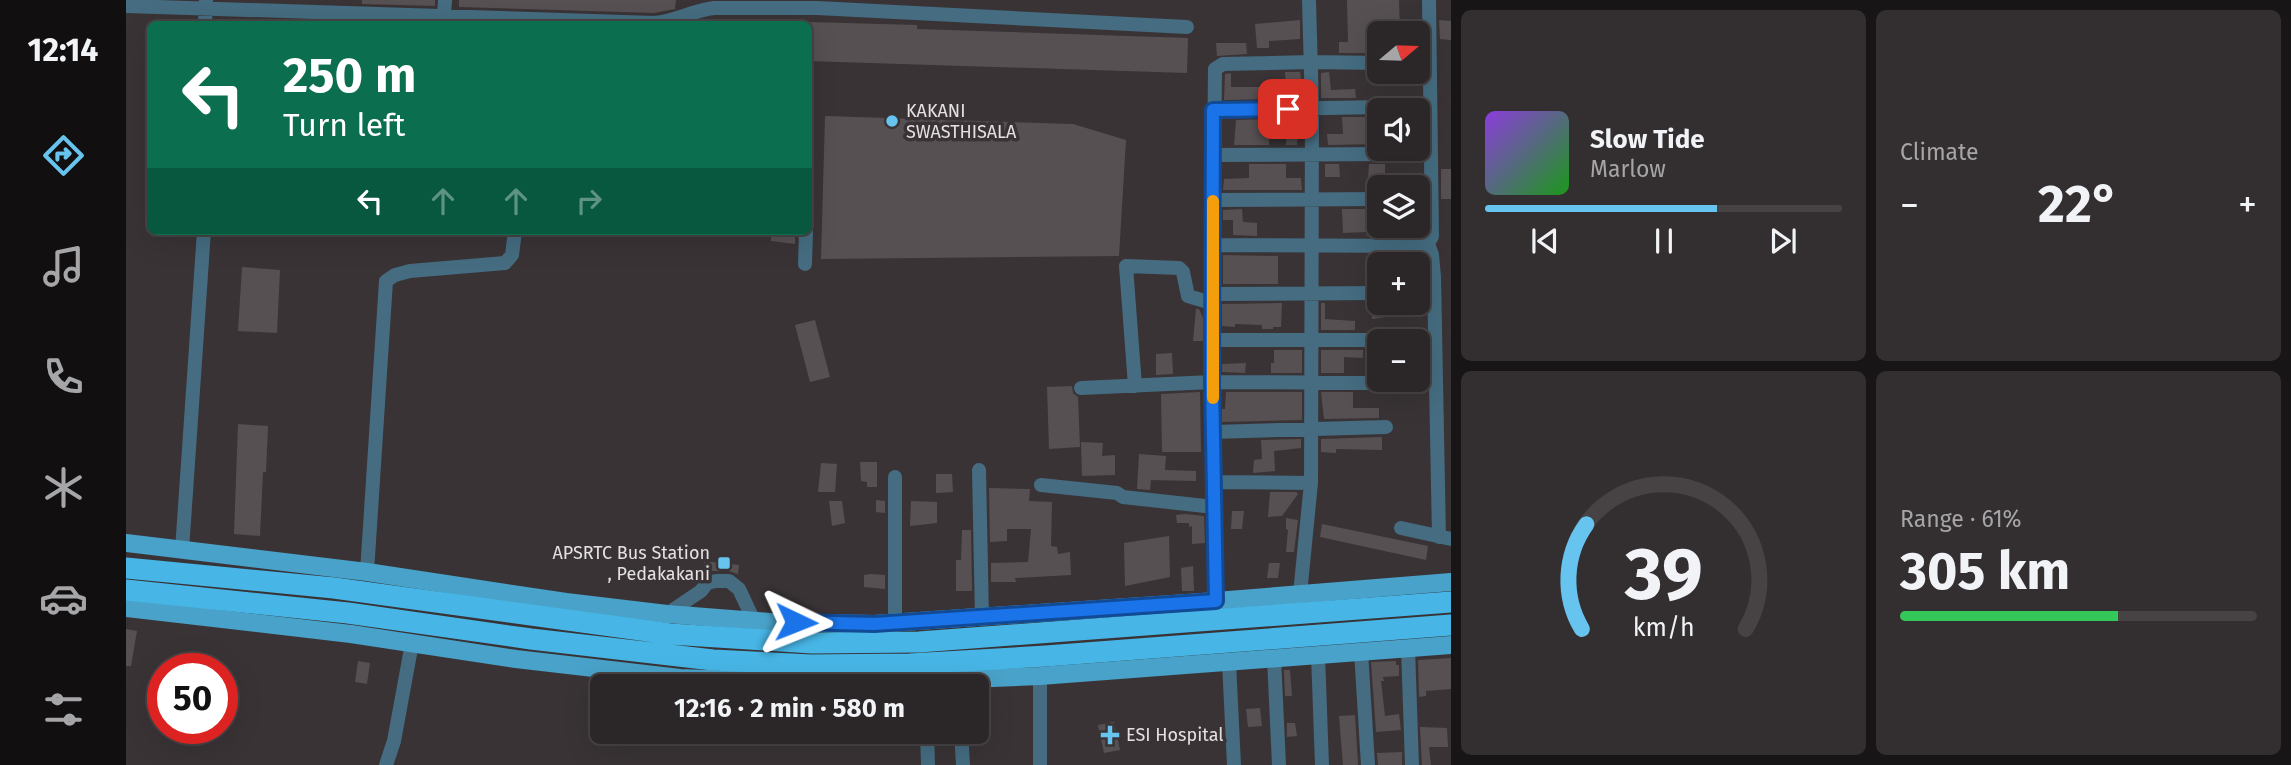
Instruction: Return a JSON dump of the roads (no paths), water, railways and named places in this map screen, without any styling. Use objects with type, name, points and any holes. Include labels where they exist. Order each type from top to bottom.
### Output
[{"type":"highway","points":[[126,568],[334,588],[670,634],[812,643],[919,642],[1451,602]]},
{"type":"highway","points":[[126,590],[348,613],[531,639],[713,660],[811,665],[909,664],[1451,625]]},
{"type":"main road","points":[[126,543],[368,572],[667,614],[754,621],[895,623],[1451,582]]},
{"type":"main road","points":[[126,608],[645,674]]},
{"type":"main road","points":[[989,680],[1451,645]]},
{"type":"street","points":[[1300,594],[1311,483],[1312,62],[1309,0]]},
{"type":"street","points":[[1401,527],[1445,538],[1443,363],[1436,340],[1433,262],[1428,244],[1432,236],[1429,0]]},
{"type":"street","points":[[126,6],[444,8],[627,21]]},
{"type":"street","points":[[669,21],[706,9],[817,8],[1187,27]]},
{"type":"street","points":[[1216,601],[1212,382],[1215,69],[1220,65],[1367,63]]},
{"type":"street","points":[[1213,110],[1367,107]]},
{"type":"street","points":[[1213,155],[1367,154]]},
{"type":"street","points":[[1213,200],[1367,199]]},
{"type":"street","points":[[182,550],[204,235]]},
{"type":"street","points":[[368,572],[386,281],[410,271],[506,263],[512,255],[514,235]]},
{"type":"street","points":[[805,264],[806,235]]},
{"type":"street","points":[[1213,245],[1312,247],[1428,244]]},
{"type":"street","points":[[1135,383],[1125,268],[1129,265],[1179,268],[1183,272],[1188,296],[1213,300],[1367,293]]},
{"type":"street","points":[[1213,340],[1436,340]]},
{"type":"street","points":[[1081,388],[1135,383],[1367,383]]},
{"type":"street","points":[[1213,432],[1386,427]]},
{"type":"street","points":[[979,470],[982,618]]},
{"type":"street","points":[[895,477],[895,623]]},
{"type":"street","points":[[1214,482],[1311,483]]},
{"type":"street","points":[[1041,485],[1214,507]]},
{"type":"street","points":[[667,614],[701,591],[707,583],[729,581],[739,589],[754,621]]},
{"type":"street","points":[[386,765],[394,741],[412,643]]},
{"type":"street","points":[[1408,648],[1412,765]]},
{"type":"street","points":[[1361,652],[1368,765]]},
{"type":"street","points":[[1318,655],[1322,765]]},
{"type":"street","points":[[1274,658],[1279,765]]},
{"type":"street","points":[[1229,662],[1234,765]]},
{"type":"street","points":[[1040,676],[1040,765]]},
{"type":"street","points":[[927,744],[928,765]]},
{"type":"street","points":[[961,744],[962,765]]},
{"type":"place","name":"KAKANI SWASTHISALA","points":[[892,121]]},
{"type":"place","name":"APSRTC Bus Station , Pedakakani","points":[[724,563]]},
{"type":"place","name":"ESI Hospital","points":[[1110,735]]}]
